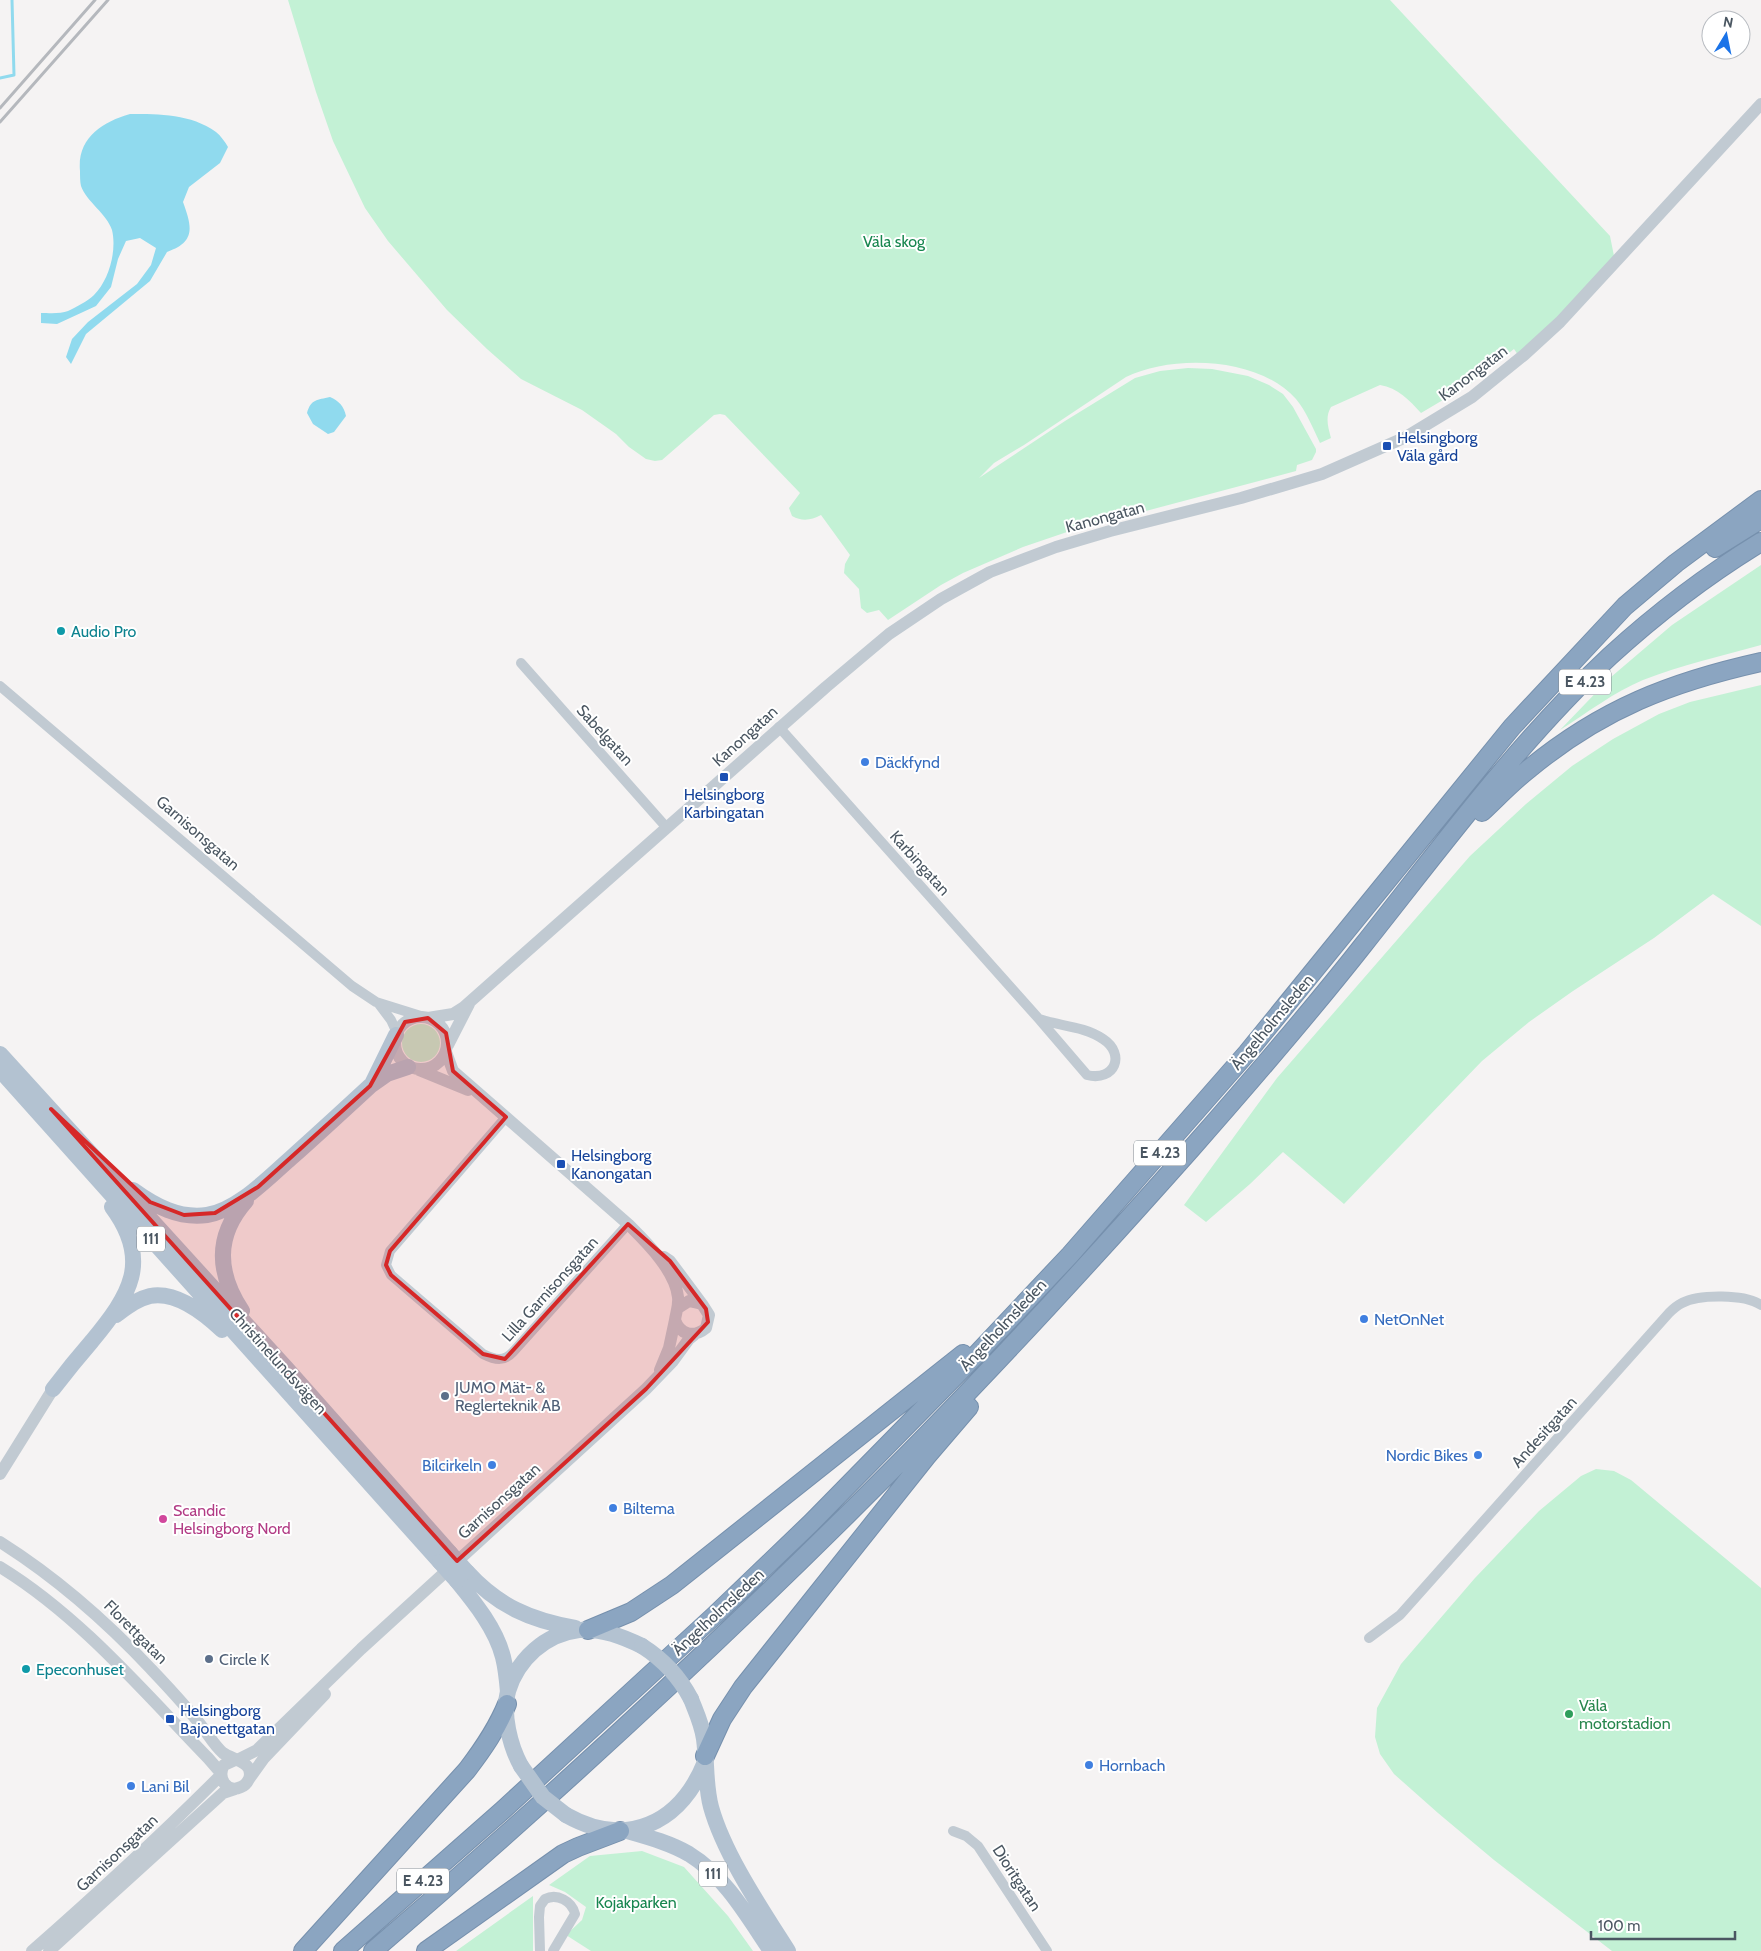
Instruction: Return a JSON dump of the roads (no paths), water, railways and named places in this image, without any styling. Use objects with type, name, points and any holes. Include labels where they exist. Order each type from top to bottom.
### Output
[{"type":"highway","points":[[1598,636],[1625,606],[1676,563],[1761,500]]},
{"type":"highway","name":"E 4.23","points":[[1598,636],[1688,567],[1761,519]]},
{"type":"highway","name":"E 4.23","points":[[1437,852],[1497,778],[1554,714],[1610,656],[1689,590],[1761,542]]},
{"type":"highway","name":"Ängelholmsleden","points":[[343,1951],[569,1750],[714,1616],[811,1523],[1018,1310],[1070,1255],[1247,1053],[1512,727],[1598,636]]},
{"type":"highway","points":[[1437,852],[1530,768],[1561,743],[1591,724],[1635,700],[1680,682],[1761,662]]},
{"type":"highway","name":"Ängelholmsleden","points":[[373,1951],[561,1785],[724,1634],[872,1490],[1000,1359],[1243,1089],[1355,956],[1437,852]]},
{"type":"highway","points":[[705,1758],[722,1720],[743,1687],[927,1456],[1033,1335],[1062,1292]]},
{"type":"highway","points":[[585,1630],[631,1612],[672,1585],[877,1424],[1018,1310]]},
{"type":"highway","points":[[303,1951],[467,1770],[489,1740],[501,1719],[507,1698]]},
{"type":"highway","points":[[426,1951],[563,1854],[624,1831]]},
{"type":"main road","points":[[370,1086],[396,1034]]},
{"type":"main road","name":"Christinelundsvägen","points":[[0,1054],[286,1368],[445,1558]]},
{"type":"main road","points":[[286,1368],[234,1298],[223,1262],[224,1244],[228,1228],[240,1208],[258,1187],[370,1086],[387,1074],[411,1068]]},
{"type":"main road","name":"Christinelundsvägen","points":[[0,1070],[302,1408],[462,1577],[499,1645],[506,1669],[507,1698]]},
{"type":"main road","points":[[51,1109],[133,1190],[163,1209],[193,1216],[215,1213],[227,1208],[258,1187]]},
{"type":"main road","points":[[53,1389],[110,1319],[126,1294],[131,1282],[133,1259],[131,1244],[117,1213],[70,1148]]},
{"type":"main road","points":[[110,1319],[130,1305],[150,1296],[160,1295],[194,1308],[218,1326],[302,1408]]},
{"type":"main road","name":"Christinelundsvägen","points":[[462,1577],[481,1587],[494,1598],[520,1613],[541,1621],[585,1630]]},
{"type":"main road","points":[[507,1698],[523,1662],[538,1647],[556,1636],[585,1630]]},
{"type":"main road","name":"111","points":[[585,1630],[620,1636],[642,1646],[666,1664],[677,1676],[691,1699],[701,1726],[710,1806],[720,1831],[756,1898],[788,1951]]},
{"type":"main road","name":"111","points":[[507,1698],[509,1732],[521,1766],[544,1798],[566,1815],[584,1824],[600,1829],[624,1831],[677,1848],[690,1855],[705,1866],[730,1893],[771,1951]]},
{"type":"main road","points":[[624,1831],[653,1822],[675,1809],[688,1794],[705,1758]]},
{"type":"street","name":"Kanongatan","points":[[426,1017],[453,1014],[470,1002],[780,727],[880,642],[914,616],[958,589],[990,572],[1079,540],[1304,480],[1346,464],[1406,437],[1447,413],[1485,386],[1560,322],[1761,104]]},
{"type":"street","name":"Sabelgatan","points":[[521,663],[667,828]]},
{"type":"street","name":"Garnisonsgatan","points":[[0,686],[326,965],[376,1002],[391,1020],[396,1034]]},
{"type":"street","name":"Karbingatan","points":[[780,727],[1087,1075],[1102,1075],[1110,1072],[1114,1067],[1114,1053],[1110,1044],[1102,1038],[1079,1029],[1039,1019]]},
{"type":"street","name":"Garnisonsgatan","points":[[376,1002],[426,1017]]},
{"type":"street","name":"Kanongatan","points":[[447,1048],[470,1002]]},
{"type":"street","points":[[426,1017],[443,1028],[447,1048],[439,1063],[434,1067],[428,1069],[411,1068],[402,1062],[395,1050],[396,1034],[400,1027],[411,1019],[426,1017]]},
{"type":"street","name":"Garnisonsgatan","points":[[447,1048],[453,1071],[628,1224],[652,1249],[667,1270],[678,1296],[677,1314],[669,1348],[658,1375]]},
{"type":"street","name":"Garnisonsgatan","points":[[411,1068],[449,1081],[486,1099]]},
{"type":"street","name":"Lilla Garnisonsgatan","points":[[506,1117],[390,1251],[386,1265],[391,1276],[483,1354],[498,1360],[505,1359],[511,1355],[628,1224]]},
{"type":"street","name":"Garnisonsgatan","points":[[32,1951],[96,1895],[190,1807],[221,1774],[224,1765],[256,1750],[361,1649],[630,1404],[673,1361],[694,1334],[706,1328],[709,1315],[702,1304],[670,1261],[652,1249]]},
{"type":"street","name":"Andesitgatan","points":[[1370,1638],[1400,1616],[1669,1312],[1682,1303],[1714,1297],[1747,1299],[1761,1305]]},
{"type":"street","points":[[694,1334],[682,1331],[677,1314],[683,1304],[689,1301],[702,1304]]},
{"type":"street","points":[[0,1474],[53,1389]]},
{"type":"street","name":"Florettgatan","points":[[0,1542],[64,1586],[117,1633],[186,1707],[218,1748],[236,1760]]},
{"type":"street","points":[[0,1567],[62,1611],[99,1646],[208,1758],[221,1774],[224,1783],[235,1789]]},
{"type":"street","name":"Garnisonsgatan","points":[[49,1951],[223,1793],[244,1786],[264,1758],[338,1680],[361,1649]]},
{"type":"street","points":[[236,1760],[243,1762],[248,1768],[248,1779]]},
{"type":"street","name":"Dioritgatan","points":[[952,1830],[966,1836],[978,1846],[1047,1951]]},
{"type":"street","points":[[540,1951],[540,1909],[545,1899],[552,1897],[562,1898],[568,1902],[575,1914],[553,1951]]},
{"type":"water","points":[[130,114],[186,118],[216,132],[228,147],[220,163],[189,187],[183,202],[190,226],[187,238],[176,248],[167,252],[150,281],[86,334],[71,364],[66,357],[72,339],[88,322],[137,284],[151,265],[156,248],[140,238],[126,241],[118,259],[111,287],[96,306],[57,324],[41,323],[41,313],[65,312],[89,299],[99,289],[108,273],[113,247],[112,230],[106,218],[87,197],[81,186],[80,159],[87,141],[93,133],[110,122]]},
{"type":"water","points":[[330,397],[341,404],[346,416],[334,432],[328,434],[313,424],[307,413],[310,405],[318,400]]},
{"type":"waterway","points":[[0,78],[14,75],[12,0]]},
{"type":"railway","points":[[0,108],[95,0]]},
{"type":"railway","points":[[0,122],[108,0]]},
{"type":"place","name":"Helsingborg Väla gård","points":[[1387,446]]},
{"type":"place","name":"Audio Pro","points":[[61,631]]},
{"type":"place","name":"Däckfynd","points":[[865,762]]},
{"type":"place","name":"Helsingborg Karbingatan","points":[[724,777]]},
{"type":"place","name":"Helsingborg Kanongatan","points":[[561,1164]]},
{"type":"place","name":"NetOnNet","points":[[1364,1319]]},
{"type":"place","name":"JUMO Mät- & Reglerteknik AB","points":[[445,1396]]},
{"type":"place","name":"Nordic Bikes","points":[[1478,1455]]},
{"type":"place","name":"Bilcirkeln","points":[[492,1465]]},
{"type":"place","name":"Biltema","points":[[613,1508]]},
{"type":"place","name":"Scandic Helsingborg Nord","points":[[163,1519]]},
{"type":"place","name":"Circle K","points":[[209,1659]]},
{"type":"place","name":"Epeconhuset","points":[[26,1669]]},
{"type":"place","name":"Väla motorstadion","points":[[1569,1714]]},
{"type":"place","name":"Helsingborg Bajonettgatan","points":[[170,1719]]},
{"type":"place","name":"Hornbach","points":[[1089,1765]]},
{"type":"place","name":"Lani Bil","points":[[131,1786]]},
{"type":"park label","name":"Väla skog","points":[[894,241]]},
{"type":"park label","name":"Kojakparken","points":[[636,1902]]}]
